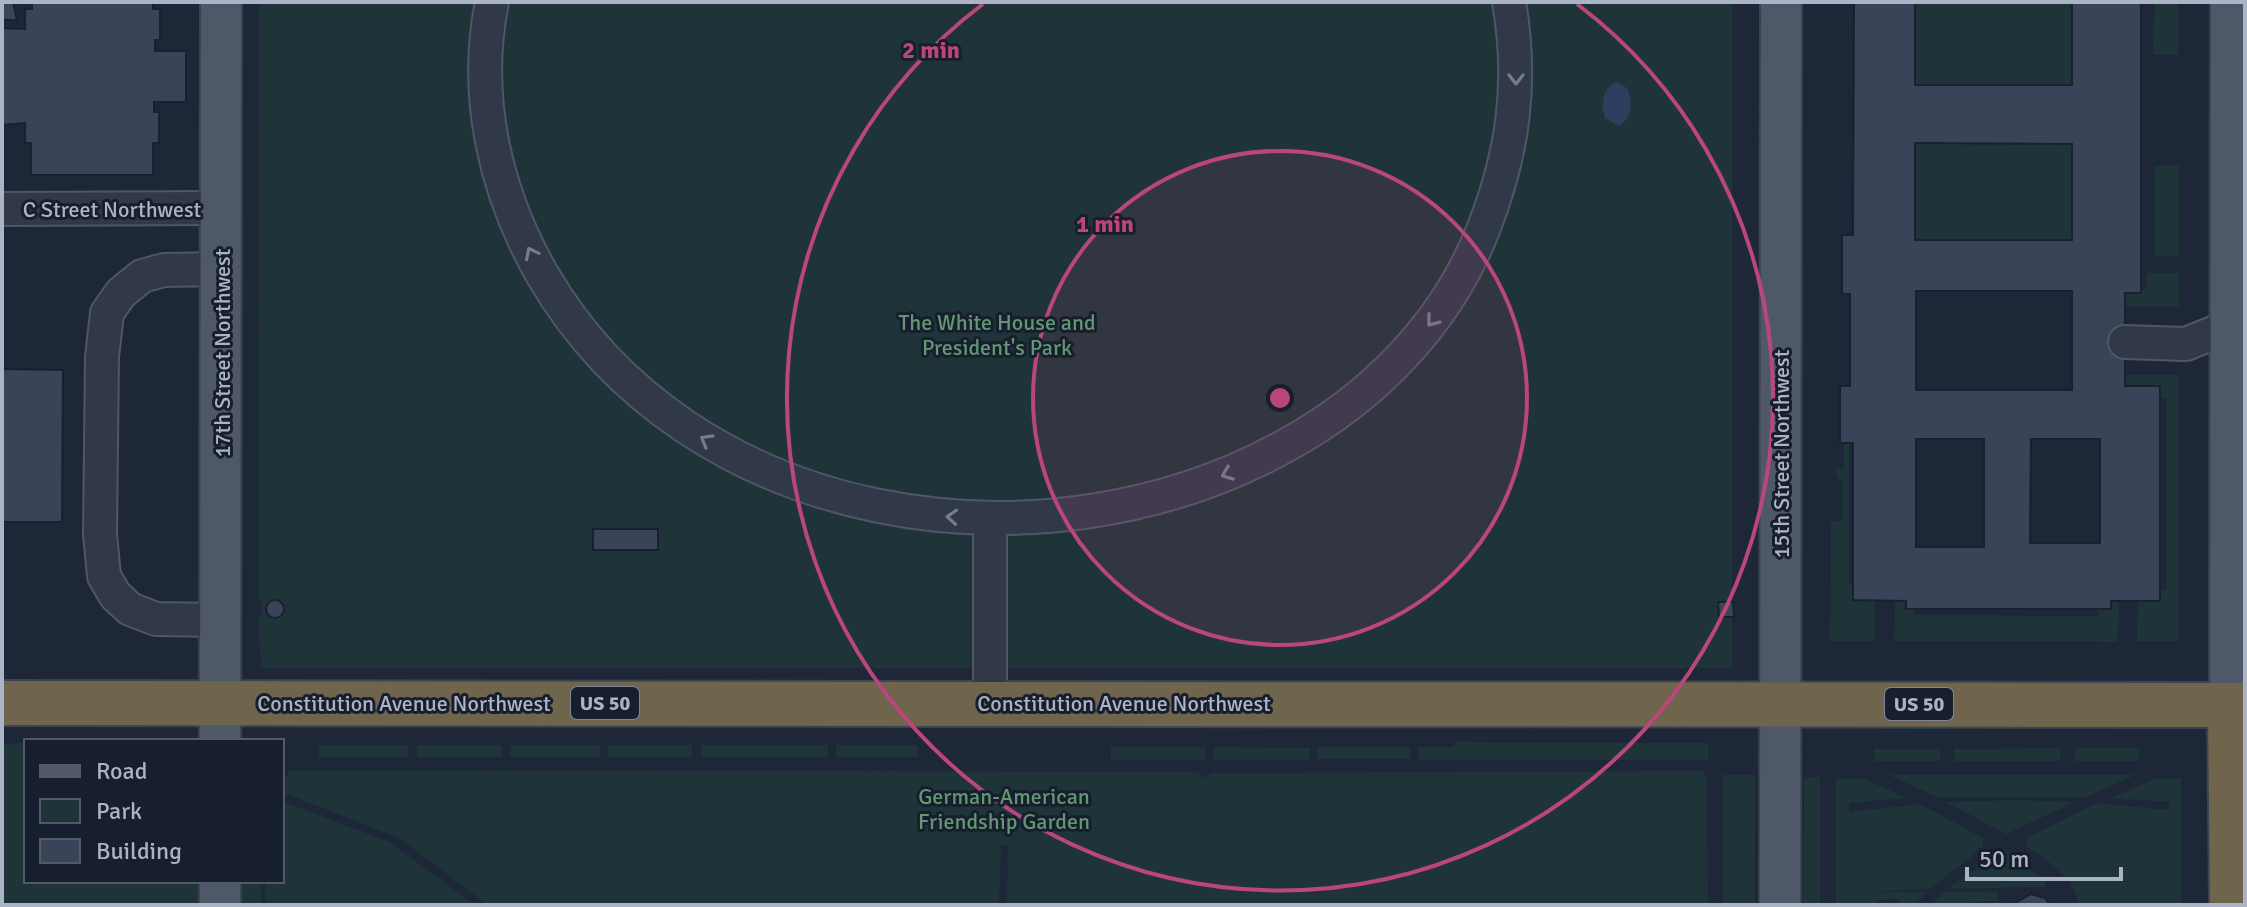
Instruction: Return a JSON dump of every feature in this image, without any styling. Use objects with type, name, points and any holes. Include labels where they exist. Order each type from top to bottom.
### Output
[{"type":"highway","name":"Constitution Avenue Northwest","points":[[2,703],[220,722],[1001,702],[2237,705]]},
{"type":"highway","points":[[2232,905],[2237,705]]},
{"type":"main road","name":"17th Street Northwest","points":[[220,722],[221,2]]},
{"type":"main road","name":"15th Street Northwest","points":[[1780,905],[1781,2]]},
{"type":"main road","points":[[2231,2],[2238,323],[2237,705]]},
{"type":"main road","points":[[220,883],[220,905]]},
{"type":"street","points":[[492,2],[484,76],[500,177],[522,237],[545,280],[607,362],[677,422],[773,474],[870,504],[931,515],[1001,519],[1102,512],[1238,471],[1312,431],[1394,366],[1452,294],[1471,260],[1502,180],[1516,114],[1515,44],[1509,2]]},
{"type":"street","name":"C Street Northwest","points":[[2,209],[222,208]]},
{"type":"street","points":[[220,620],[156,619],[130,609],[115,595],[104,576],[100,534],[103,350],[107,313],[121,293],[142,276],[164,270],[222,269]]},
{"type":"street","points":[[2125,342],[2186,344],[2238,323]]},
{"type":"street","points":[[1001,519],[1001,702]]},
{"type":"green space","name":"The White House and President's Park","points":[[259,2],[1732,2],[1732,668],[261,668],[258,616],[261,615],[261,602],[258,601]]},
{"type":"green space","points":[[1915,2],[2072,2],[2072,85],[1915,85]]},
{"type":"green space","points":[[2154,2],[2178,2],[2178,55],[2153,55]]},
{"type":"green space","points":[[1915,143],[2072,144],[2072,240],[1915,240]]},
{"type":"green space","points":[[2154,166],[2179,166],[2179,256],[2154,256]]},
{"type":"green space","points":[[2147,273],[2179,273],[2179,306],[2125,306],[2125,293],[2147,289]]},
{"type":"green space","points":[[2125,375],[2178,375],[2178,641],[2137,641],[2138,601],[2160,601],[2160,591],[2166,590],[2166,399],[2160,398],[2160,386],[2125,386]]},
{"type":"green space","points":[[1844,443],[1849,443],[1849,584],[1853,584],[1854,600],[1875,600],[1875,641],[1830,641],[1831,521],[1842,521],[1842,480],[1838,479],[1834,469],[1844,469]]},
{"type":"green space","points":[[1895,601],[1906,601],[1906,609],[1914,609],[1914,615],[2098,616],[2099,609],[2110,609],[2111,601],[2119,601],[2118,642],[1894,641]]},
{"type":"green space","points":[[1455,742],[1708,743],[1708,760],[1418,760],[1418,747],[1454,747]]},
{"type":"green space","points":[[24,743],[24,883],[261,883],[261,905],[2,905],[2,744]]},
{"type":"green space","points":[[318,745],[408,745],[408,757],[319,757]]},
{"type":"green space","points":[[417,745],[502,745],[502,757],[417,757]]},
{"type":"green space","points":[[510,745],[600,745],[600,757],[510,757]]},
{"type":"green space","points":[[608,745],[692,745],[692,757],[608,757]]},
{"type":"green space","points":[[701,745],[828,745],[828,757],[701,757]]},
{"type":"green space","points":[[836,745],[918,745],[918,757],[836,757]]},
{"type":"green space","points":[[1111,747],[1205,747],[1205,760],[1111,760]]},
{"type":"green space","points":[[1214,747],[1310,748],[1310,760],[1214,760]]},
{"type":"green space","points":[[1317,747],[1410,747],[1410,759],[1317,759]]},
{"type":"green space","points":[[2060,748],[2060,761],[1954,761],[1954,749]]},
{"type":"green space","points":[[2075,748],[2139,748],[2139,761],[2075,761]]},
{"type":"green space","points":[[1874,749],[1940,749],[1940,761],[1874,761]]},
{"type":"green space","name":"German-American Friendship Garden","points":[[288,770],[1192,772],[1201,773],[1202,778],[1213,773],[1703,771],[1704,777],[1707,777],[1708,905],[1007,905],[1008,845],[1001,845],[999,905],[488,905],[399,838],[284,793],[284,777],[287,777]]},
{"type":"green space","points":[[1723,775],[1755,775],[1755,905],[1723,905]]},
{"type":"green space","points":[[1889,775],[2135,775],[2086,797],[1937,797]]},
{"type":"green space","points":[[1820,777],[1820,905],[1803,905],[1804,778]]},
{"type":"green space","points":[[1836,778],[1862,778],[1907,798],[1849,803],[1849,812],[1920,804],[1983,838],[1983,847],[1930,889],[1863,892],[1927,892],[1915,905],[1899,905],[1899,899],[1877,900],[1876,905],[1836,905]]},
{"type":"green space","points":[[2157,778],[2181,778],[2181,905],[2079,905],[2066,878],[2027,847],[2027,838],[2097,803],[2169,810],[2169,802],[2111,798]]},
{"type":"green space","points":[[284,802],[389,842],[475,905],[266,905],[265,883],[284,883]]},
{"type":"green space","points":[[1946,802],[2075,802],[2006,834]]},
{"type":"green space","points":[[2004,849],[2045,880],[2046,887],[1947,889]]},
{"type":"green space","points":[[1998,891],[1998,901],[1970,902],[1982,905],[1931,905],[1943,892]]},
{"type":"water","points":[[1616,82],[1627,88],[1631,104],[1627,118],[1619,126],[1605,118],[1603,108],[1605,93]]},
{"type":"building","points":[[2,2],[13,2],[17,20],[2,20]]},
{"type":"building","points":[[32,2],[153,2],[153,9],[160,9],[160,40],[155,40],[155,51],[186,51],[186,102],[154,102],[154,112],[159,112],[159,143],[153,143],[153,175],[31,175],[31,143],[25,143],[25,123],[2,125],[2,28],[25,29],[25,9],[32,9]]},
{"type":"building","points":[[1854,2],[1915,2],[1915,85],[2072,85],[2072,2],[2141,2],[2141,293],[2125,293],[2125,386],[2160,386],[2160,601],[2111,601],[2111,609],[1906,609],[1906,601],[1853,600],[1853,443],[1840,443],[1840,386],[1850,386],[1850,294],[1842,294],[1842,235],[1853,235]],"holes":[[[1915,143],[2072,144],[2072,240],[1915,240]],[[1916,291],[2072,291],[2072,390],[1916,390]],[[1916,439],[1984,439],[1984,547],[1916,547]],[[2031,439],[2100,439],[2100,543],[2030,543]]]},
{"type":"building","points":[[2,369],[63,370],[62,522],[2,522]]},
{"type":"building","points":[[593,529],[658,529],[658,550],[593,550]]},
{"type":"building","points":[[275,600],[284,609],[275,618],[266,609]]},
{"type":"building","points":[[1718,602],[1733,602],[1734,617],[1719,617]]},
{"type":"building","points":[[2031,894],[2045,898],[2050,905],[2012,905]]}]
